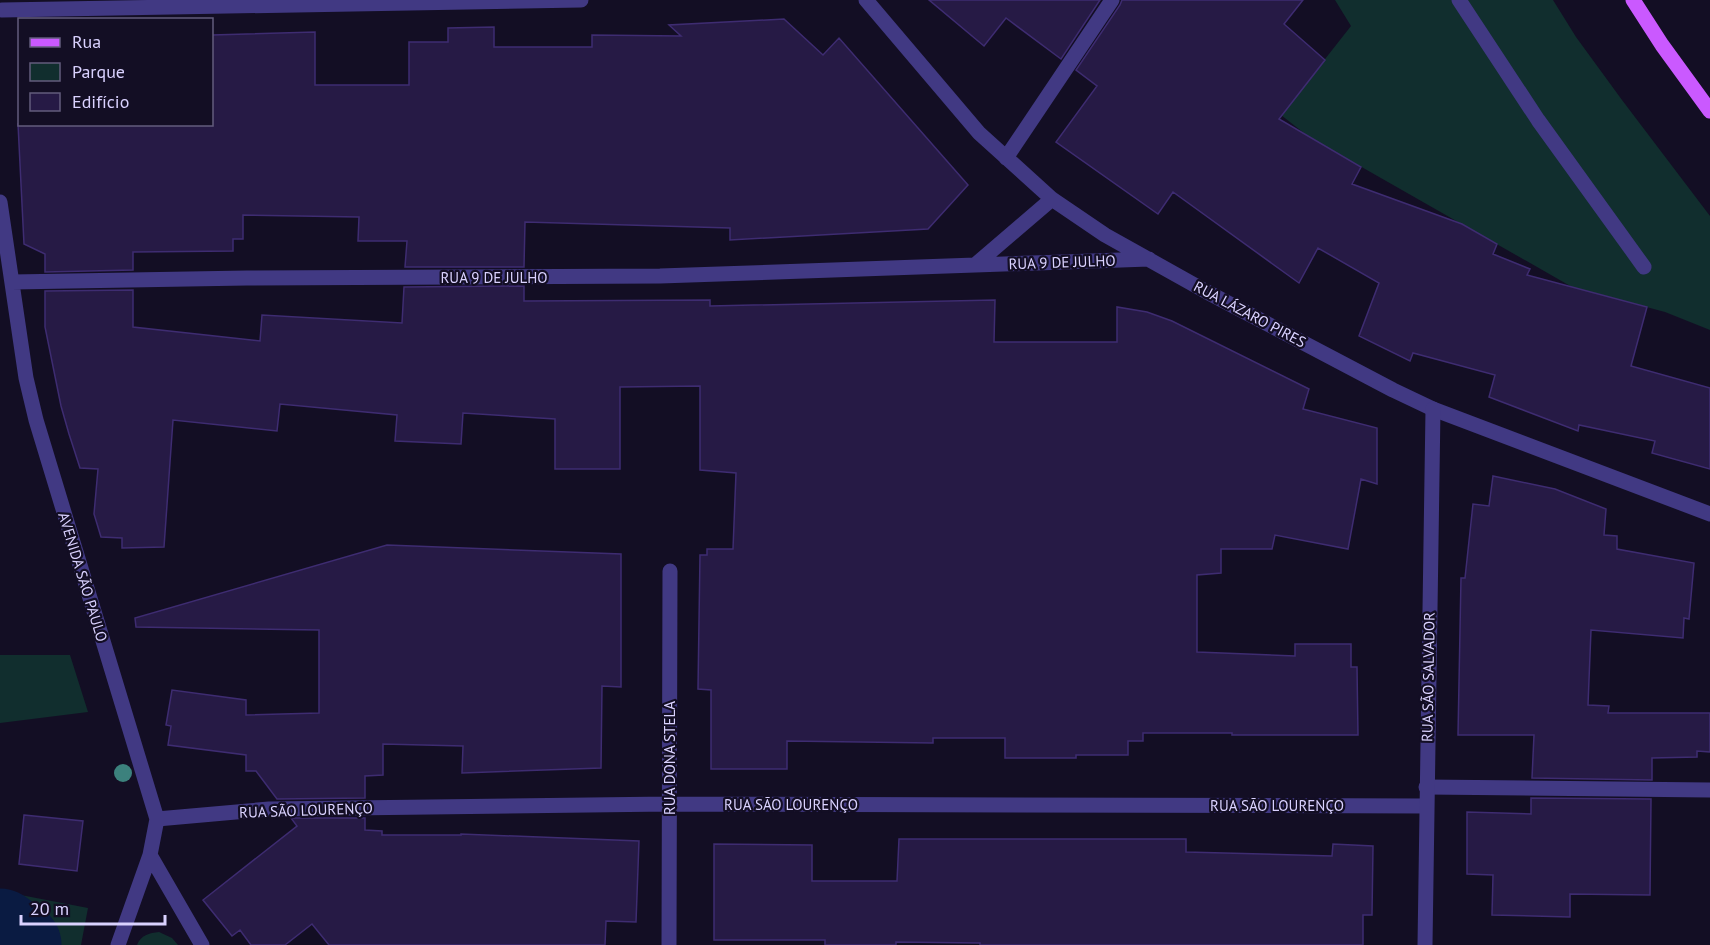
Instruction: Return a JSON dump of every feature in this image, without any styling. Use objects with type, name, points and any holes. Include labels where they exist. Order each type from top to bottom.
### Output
[{"type":"main road","points":[[1633,0],[1662,45],[1710,111]]},
{"type":"street","points":[[2,11],[581,0]]},
{"type":"street","name":"RUA LÁZARO PIRES","points":[[866,0],[980,133],[1052,199],[1105,235],[1433,410],[1710,514]]},
{"type":"street","points":[[1006,158],[1112,0]]},
{"type":"street","points":[[1460,0],[1538,120],[1644,267]]},
{"type":"street","name":"RUA 9 DE JULHO","points":[[975,265],[1052,199]]},
{"type":"street","name":"AVENIDA SÃO PAULO","points":[[0,202],[26,378],[36,420],[157,819],[150,855],[118,945]]},
{"type":"street","name":"RUA 9 DE JULHO","points":[[12,282],[247,278],[660,276],[1149,259]]},
{"type":"street","name":"RUA SÃO SALVADOR","points":[[1425,945],[1433,410]]},
{"type":"street","name":"RUA DONA STELA","points":[[669,945],[670,571]]},
{"type":"street","points":[[1426,787],[1710,790]]},
{"type":"street","name":"RUA SÃO LOURENÇO","points":[[157,819],[268,809],[669,804],[1426,806]]},
{"type":"street","points":[[150,855],[202,945]]},
{"type":"green space","points":[[1335,0],[1553,0],[1576,37],[1710,216],[1710,330],[1665,312],[1572,287],[1309,137],[1281,115],[1351,26]]},
{"type":"green space","points":[[0,655],[70,655],[88,712],[0,723]]},
{"type":"green space","points":[[0,891],[88,908],[81,945],[0,945]]},
{"type":"green space","points":[[159,932],[172,938],[178,945],[137,945],[146,935]]},
{"type":"building","points":[[929,0],[1100,0],[1061,59],[1006,18],[984,46]]},
{"type":"building","points":[[1122,0],[1303,0],[1284,24],[1325,60],[1279,119],[1361,167],[1352,184],[1462,224],[1497,244],[1493,254],[1530,269],[1527,275],[1647,307],[1631,366],[1710,388],[1710,469],[1652,453],[1655,441],[1579,425],[1578,431],[1489,397],[1495,375],[1413,353],[1410,361],[1359,336],[1379,283],[1318,248],[1299,283],[1173,192],[1158,214],[1056,142],[1097,86],[1076,70]]},
{"type":"building","points":[[784,19],[823,55],[839,38],[968,185],[928,229],[730,240],[730,228],[525,222],[524,267],[405,267],[407,241],[358,241],[359,217],[243,215],[243,239],[233,239],[233,251],[133,252],[133,270],[45,272],[45,254],[24,244],[18,126],[213,126],[213,35],[315,32],[315,85],[409,85],[409,42],[448,42],[448,28],[494,27],[494,47],[592,47],[592,35],[681,36],[669,25]]},
{"type":"building","points":[[524,286],[524,301],[710,300],[710,306],[995,300],[994,342],[1117,342],[1117,307],[1147,312],[1172,321],[1309,389],[1303,409],[1377,428],[1377,484],[1361,479],[1348,549],[1275,535],[1272,549],[1221,549],[1221,573],[1197,575],[1197,652],[1295,656],[1295,644],[1351,644],[1351,667],[1357,667],[1358,735],[1143,733],[1143,741],[1128,741],[1128,755],[1076,755],[1076,758],[1005,758],[1005,738],[933,738],[933,743],[787,741],[787,769],[711,769],[711,690],[698,689],[700,555],[707,555],[707,549],[733,549],[736,473],[700,470],[700,386],[620,387],[620,469],[555,469],[555,419],[463,413],[461,444],[395,441],[397,415],[280,404],[277,431],[173,420],[164,547],[122,548],[122,538],[101,537],[94,514],[98,469],[80,468],[69,434],[45,327],[45,291],[133,290],[133,327],[260,341],[262,315],[402,323],[404,287]]},
{"type":"building","points":[[1493,476],[1555,489],[1606,509],[1604,535],[1617,536],[1617,549],[1694,563],[1689,619],[1684,618],[1683,638],[1591,630],[1588,705],[1609,706],[1608,713],[1710,713],[1710,752],[1697,751],[1697,757],[1652,758],[1652,780],[1532,778],[1534,735],[1458,735],[1461,578],[1465,578],[1473,504],[1489,506]]},
{"type":"building","points":[[387,545],[621,554],[621,687],[602,686],[601,768],[462,773],[463,746],[383,744],[383,775],[365,776],[365,798],[277,799],[256,771],[246,771],[246,755],[168,745],[171,726],[166,725],[172,690],[246,700],[246,715],[319,713],[319,630],[136,627],[135,618]]},
{"type":"building","points":[[1531,798],[1651,799],[1650,895],[1570,894],[1570,917],[1492,915],[1493,875],[1467,874],[1467,812],[1531,814]]},
{"type":"building","points":[[24,815],[83,821],[77,871],[19,864]]},
{"type":"building","points":[[291,818],[365,818],[365,830],[382,831],[382,835],[461,834],[639,841],[636,922],[606,921],[605,945],[329,945],[312,924],[285,945],[251,945],[240,930],[232,936],[203,900],[297,826]]},
{"type":"building","points":[[899,839],[1186,839],[1186,852],[1332,856],[1333,844],[1373,846],[1372,915],[1363,915],[1363,945],[980,945],[980,943],[896,942],[896,945],[825,945],[825,940],[714,940],[714,844],[812,845],[812,881],[897,881]]},
{"type":"waterway","points":[[0,932],[18,945]]}]
